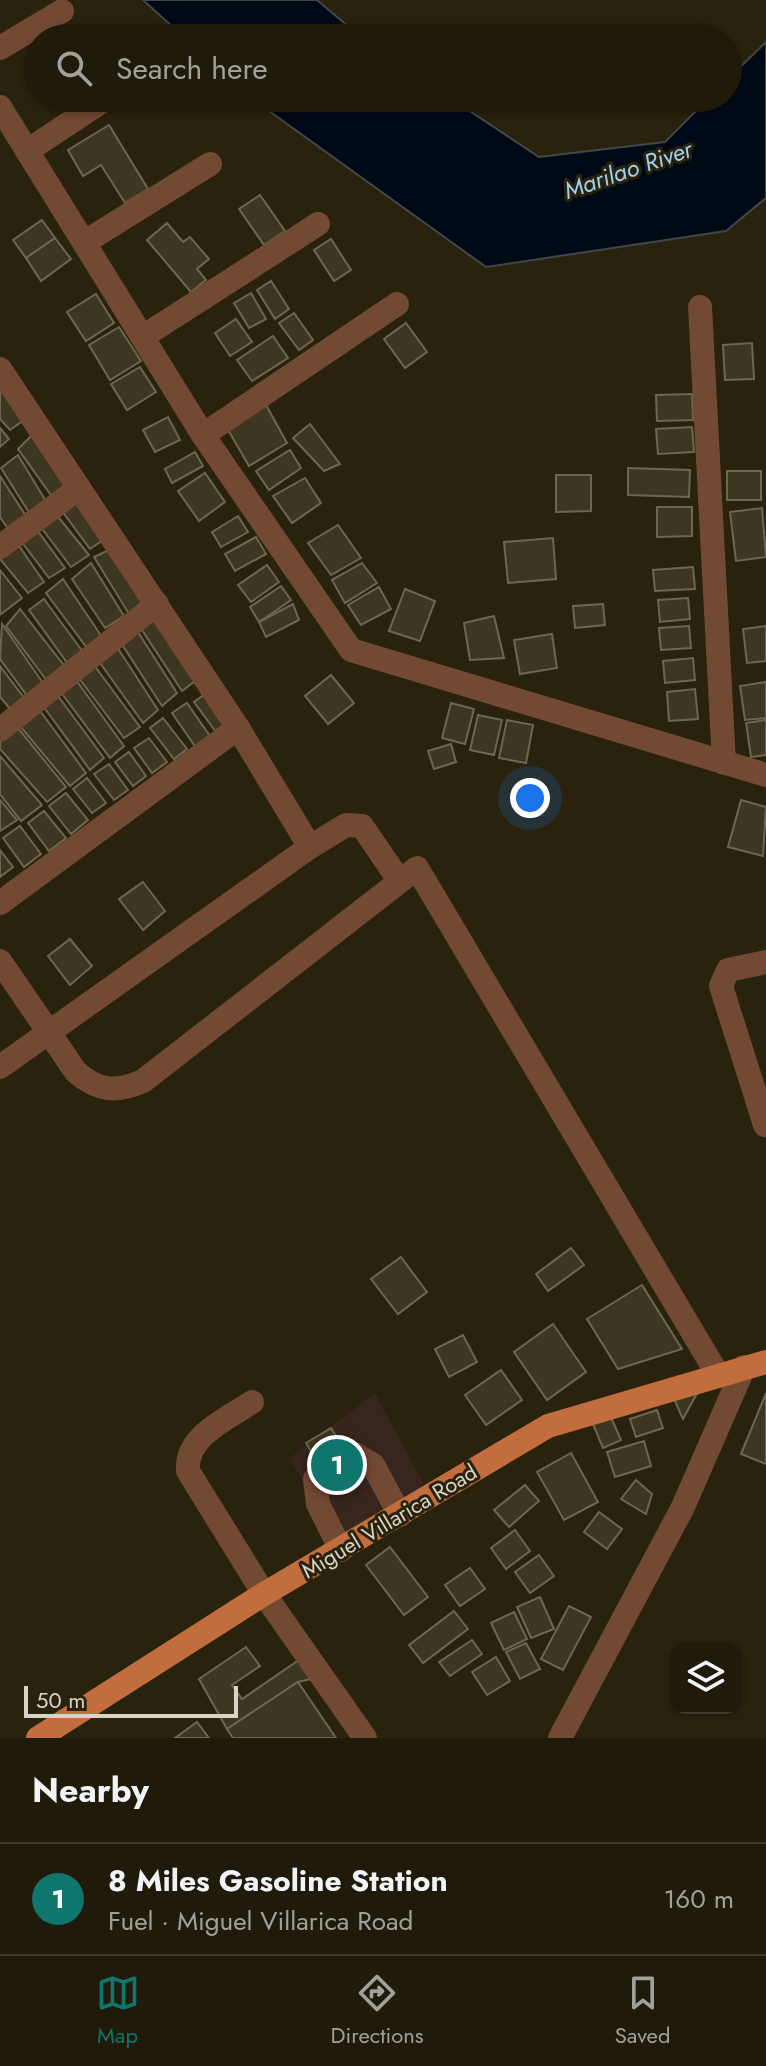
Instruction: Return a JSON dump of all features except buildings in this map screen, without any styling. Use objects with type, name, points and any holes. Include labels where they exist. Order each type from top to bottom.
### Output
[{"type":"main road","name":"Miguel Villarica Road","points":[[38,1738],[264,1594],[548,1426],[755,1364]]},
{"type":"street","points":[[40,24],[62,11]]},
{"type":"street","points":[[0,48],[24,34]]},
{"type":"street","points":[[0,107],[203,435],[351,650],[766,775]]},
{"type":"street","points":[[27,151],[86,112]]},
{"type":"street","points":[[85,242],[210,164]]},
{"type":"street","points":[[144,336],[318,224]]},
{"type":"street","points":[[203,435],[397,304]]},
{"type":"street","points":[[700,307],[724,763]]},
{"type":"street","points":[[0,369],[238,728],[310,847]]},
{"type":"street","points":[[0,547],[79,488]]},
{"type":"street","points":[[0,730],[157,604]]},
{"type":"street","points":[[0,903],[238,728]]},
{"type":"street","points":[[0,1067],[46,1031],[346,825],[362,826],[399,880]]},
{"type":"street","points":[[0,961],[76,1072],[90,1084],[108,1090],[126,1089],[143,1081],[417,868],[718,1375]]},
{"type":"street","points":[[766,962],[728,970],[721,986],[766,1126]]},
{"type":"street","points":[[560,1738],[755,1364]]},
{"type":"street","points":[[252,1402],[192,1444],[187,1459],[188,1471],[264,1594],[365,1738]]},
{"type":"street","points":[[349,1457],[354,1454],[373,1465],[400,1515]]},
{"type":"street","points":[[324,1473],[315,1479],[314,1491],[341,1550]]},
{"type":"shaded area","points":[[375,1393],[424,1484],[338,1544],[290,1458]]},
{"type":"water","points":[[143,0],[317,0],[345,24],[170,24]]},
{"type":"water","name":"Marilao River","points":[[766,42],[766,198],[726,231],[486,267],[270,112],[471,112],[539,157],[665,142],[695,112],[742,112],[742,65]]},
{"type":"place","name":"8 Miles Gasoline Station","points":[[337,1465]]}]
